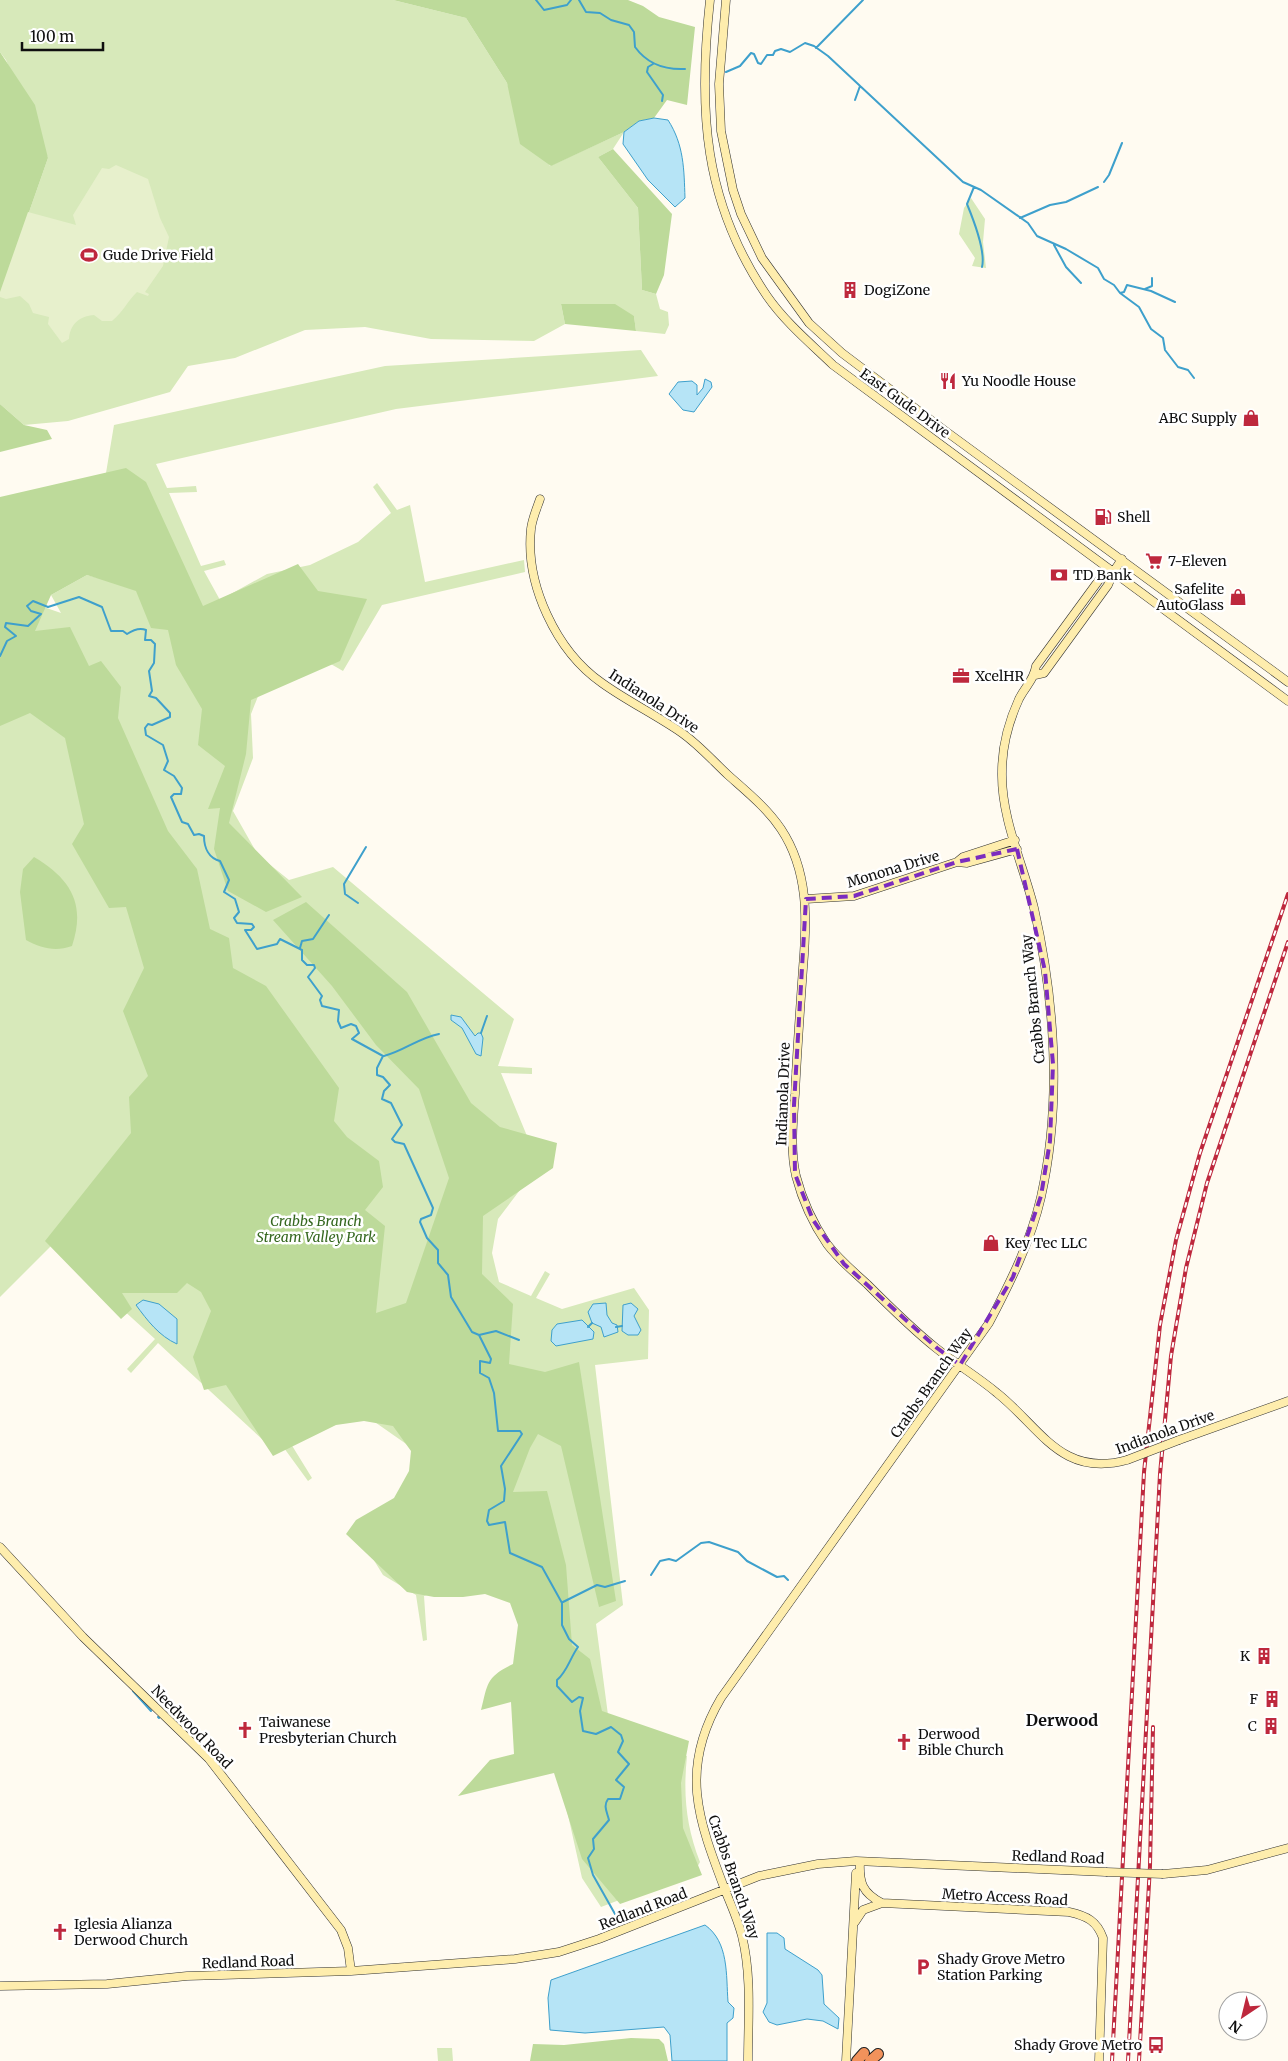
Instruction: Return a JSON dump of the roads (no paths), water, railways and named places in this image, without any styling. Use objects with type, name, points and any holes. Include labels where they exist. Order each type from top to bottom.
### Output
[{"type":"main road","name":"East Gude Drive","points":[[710,0],[704,76],[704,107],[710,157],[724,211],[743,253],[768,296],[799,332],[833,365],[1288,701]]},
{"type":"main road","name":"East Gude Drive","points":[[726,0],[719,84],[721,131],[738,206],[748,231],[772,273],[809,323],[842,353],[944,430],[1288,682]]},
{"type":"main road","points":[[724,211],[738,206]]},
{"type":"main road","name":"Indianola Drive","points":[[540,499],[531,526],[534,570],[542,602],[563,640],[582,666],[601,682],[686,736],[765,809],[782,830],[794,854],[806,899],[806,925],[794,1104],[796,1174],[813,1220],[827,1243],[844,1264],[923,1338],[1008,1402],[1047,1442],[1066,1456],[1088,1464],[1101,1466],[1127,1460],[1288,1401]]},
{"type":"main road","points":[[1114,571],[1122,559]]},
{"type":"main road","name":"Crabbs Branch Way","points":[[748,2061],[747,1959],[737,1918],[707,1840],[699,1812],[696,1788],[697,1760],[711,1717],[765,1636],[960,1365],[989,1322],[1013,1277],[1041,1196],[1050,1141],[1053,1064],[1042,950],[1004,801],[1002,755],[1010,720],[1020,696],[1035,675],[1036,666],[1099,580],[1114,571]]},
{"type":"main road","name":"Crabbs Branch Way","points":[[1035,675],[1044,672],[1108,585],[1114,571]]},
{"type":"main road","name":"Monona Drive","points":[[806,899],[854,896],[957,862],[963,857],[1015,840]]},
{"type":"main road","name":"Monona Drive","points":[[957,862],[966,863],[1017,848]]},
{"type":"main road","name":"Needwood Road","points":[[0,1547],[83,1637],[209,1758],[341,1930],[348,1948],[351,1970]]},
{"type":"main road","name":"Redland Road","points":[[0,1986],[107,1984],[186,1976],[351,1970],[515,1959],[559,1952],[599,1939],[760,1876],[818,1864],[858,1861],[1163,1874],[1207,1870],[1288,1848]]},
{"type":"main road","points":[[858,1861],[862,1886],[872,1898],[882,1903]]},
{"type":"main road","points":[[846,2061],[858,1861]]},
{"type":"main road","points":[[853,1926],[862,1910],[882,1903]]},
{"type":"main road","name":"Metro Access Road","points":[[882,1903],[1070,1912],[1092,1920],[1099,1927],[1103,1938],[1099,2061]]},
{"type":"water","points":[[654,118],[668,120],[680,148],[685,198],[675,207],[648,180],[623,144],[624,132],[639,121]]},
{"type":"water","points":[[705,379],[711,382],[712,387],[694,412],[683,410],[669,394],[678,382],[692,381],[697,385],[697,395],[703,388]]},
{"type":"water","points":[[451,1015],[461,1017],[475,1036],[481,1033],[483,1038],[481,1056],[476,1054],[462,1028],[451,1020]]},
{"type":"water","points":[[143,1300],[159,1304],[177,1319],[177,1344],[159,1332],[136,1305]]},
{"type":"water","points":[[606,1303],[607,1315],[612,1323],[617,1325],[618,1332],[604,1337],[601,1327],[592,1323],[588,1312],[593,1304]]},
{"type":"water","points":[[631,1303],[638,1309],[634,1316],[641,1330],[638,1335],[628,1335],[622,1331],[623,1305]]},
{"type":"water","points":[[582,1320],[594,1332],[593,1339],[556,1346],[551,1341],[552,1330],[557,1324]]},
{"type":"water","points":[[705,1925],[713,1932],[722,1950],[725,1960],[728,2002],[734,2008],[733,2018],[727,2023],[727,2061],[672,2061],[670,2035],[664,2027],[585,2033],[550,2030],[548,1998],[551,1980]]},
{"type":"water","points":[[767,1933],[777,1933],[784,1938],[785,1949],[818,1970],[822,1975],[824,2004],[839,2018],[838,2029],[823,2021],[807,2019],[777,2025],[769,2022],[763,2012],[767,2003]]},
{"type":"waterway","points":[[536,0],[544,10],[567,5],[571,0]]},
{"type":"waterway","points":[[579,0],[586,12],[600,13],[611,20],[629,25],[634,32],[635,47],[651,62],[671,69],[685,69]]},
{"type":"waterway","points":[[816,48],[863,0]]},
{"type":"waterway","points":[[726,72],[740,66],[751,53],[754,54],[758,63],[761,64],[767,55],[773,55],[775,51],[781,49],[790,52],[805,43],[814,46],[828,56],[963,182],[981,190],[1028,223],[1037,236],[1066,249],[1098,268],[1104,279],[1114,285],[1120,293],[1139,307],[1151,329],[1163,338],[1165,350],[1178,367],[1188,370],[1194,378]]},
{"type":"waterway","points":[[653,64],[648,67],[647,72],[663,95],[662,101]]},
{"type":"waterway","points":[[855,100],[860,86]]},
{"type":"waterway","points":[[1104,182],[1109,175],[1122,143]]},
{"type":"waterway","points":[[974,187],[967,204],[981,245],[982,267]]},
{"type":"waterway","points":[[1020,218],[1050,205],[1066,202],[1098,187]]},
{"type":"waterway","points":[[1054,245],[1066,267],[1081,283]]},
{"type":"waterway","points":[[1145,289],[1152,286],[1152,278]]},
{"type":"waterway","points":[[1120,293],[1124,292],[1127,285],[1151,291],[1175,302]]},
{"type":"waterway","points":[[0,656],[7,641],[16,636],[5,627],[6,623],[28,626],[41,614],[31,611],[27,606],[33,601],[48,607],[79,597],[102,607],[111,631],[123,631],[127,634],[136,629],[146,630],[145,640],[151,640],[155,644],[154,663],[149,671],[152,691],[149,696],[156,698],[170,713],[170,717],[152,725],[148,724],[145,728],[146,735],[163,745],[168,761],[164,770],[174,776],[182,788],[181,794],[174,794],[171,797],[182,822],[188,824],[194,835],[204,836],[208,852],[213,858],[220,861],[229,880],[224,892],[235,899],[239,912],[234,918],[237,923],[252,924],[254,927],[251,930],[245,930],[257,949],[277,944],[280,939],[302,950],[302,960],[307,965],[314,965],[315,968],[308,977],[322,996],[320,1000],[322,1006],[339,1010],[338,1021],[341,1028],[351,1024],[356,1026],[359,1033],[352,1039],[383,1056],[377,1068],[377,1075],[383,1077],[390,1085],[384,1091],[382,1099],[391,1103],[402,1125],[392,1139],[395,1142],[404,1144],[433,1208],[431,1215],[421,1219],[420,1222],[427,1238],[438,1250],[438,1263],[448,1275],[451,1297],[472,1332],[479,1335],[491,1359],[490,1363],[480,1361],[480,1373],[489,1378],[494,1393],[498,1431],[520,1431],[522,1434],[501,1466],[505,1489],[504,1501],[489,1510],[487,1521],[489,1525],[505,1522],[510,1553],[542,1567],[562,1603],[562,1625],[569,1639],[578,1647],[557,1680],[557,1686],[572,1702],[579,1697],[583,1698],[580,1711],[583,1731],[596,1734],[611,1727],[621,1735],[623,1741],[618,1752],[629,1764],[616,1780],[624,1787],[620,1799],[608,1799],[606,1809],[609,1820],[593,1839],[594,1849],[588,1858],[593,1875],[615,1914]]},
{"type":"waterway","points":[[358,903],[345,894],[344,884],[366,847]]},
{"type":"waterway","points":[[300,948],[302,941],[313,939],[329,915]]},
{"type":"waterway","points":[[481,1033],[487,1016]]},
{"type":"waterway","points":[[384,1056],[424,1038],[439,1034]]},
{"type":"waterway","points":[[588,1327],[592,1323]]},
{"type":"waterway","points":[[616,1327],[622,1326]]},
{"type":"waterway","points":[[479,1335],[496,1331],[519,1340]]},
{"type":"waterway","points":[[651,1575],[660,1561],[669,1559],[676,1561],[701,1543],[709,1542],[738,1552],[747,1561],[777,1577],[784,1576],[788,1580]]},
{"type":"waterway","points":[[563,1602],[597,1585],[605,1587],[625,1581]]},
{"type":"waterway","points":[[133,1691],[151,1711]]},
{"type":"railway","points":[[1112,2061],[1144,1472],[1160,1325],[1176,1240],[1200,1153],[1288,894]]},
{"type":"railway","points":[[1128,2061],[1160,1474],[1171,1356],[1186,1268],[1207,1183],[1288,942]]},
{"type":"railway","points":[[1139,2061],[1150,1866],[1153,1727]]},
{"type":"place","name":"Gude Drive Field","points":[[89,255]]},
{"type":"place","name":"DogiZone","points":[[850,290]]},
{"type":"place","name":"Yu Noodle House","points":[[948,381]]},
{"type":"place","name":"ABC Supply","points":[[1251,418]]},
{"type":"place","name":"Shell","points":[[1103,517]]},
{"type":"place","name":"7-Eleven","points":[[1154,561]]},
{"type":"place","name":"TD Bank","points":[[1059,575]]},
{"type":"place","name":"Safelite AutoGlass","points":[[1238,597]]},
{"type":"place","name":"XcelHR","points":[[961,676]]},
{"type":"place","name":"Key Tec LLC","points":[[991,1243]]},
{"type":"place","name":"K","points":[[1264,1656]]},
{"type":"place","name":"F","points":[[1272,1699]]},
{"type":"place","name":"C","points":[[1271,1726]]},
{"type":"place","name":"Taiwanese Presbyterian Church","points":[[245,1730]]},
{"type":"place","name":"Derwood Bible Church","points":[[904,1742]]},
{"type":"place","name":"Iglesia Alianza Derwood Church","points":[[60,1932]]},
{"type":"place","name":"Shady Grove Metro Station Parking","points":[[923,1967]]},
{"type":"place","name":"Shady Grove Metro","points":[[1156,2045]]},
{"type":"district","name":"Derwood","points":[[1062,1720]]},
{"type":"park label","name":"Crabbs Branch Stream Valley Park","points":[[316,1230]]}]
